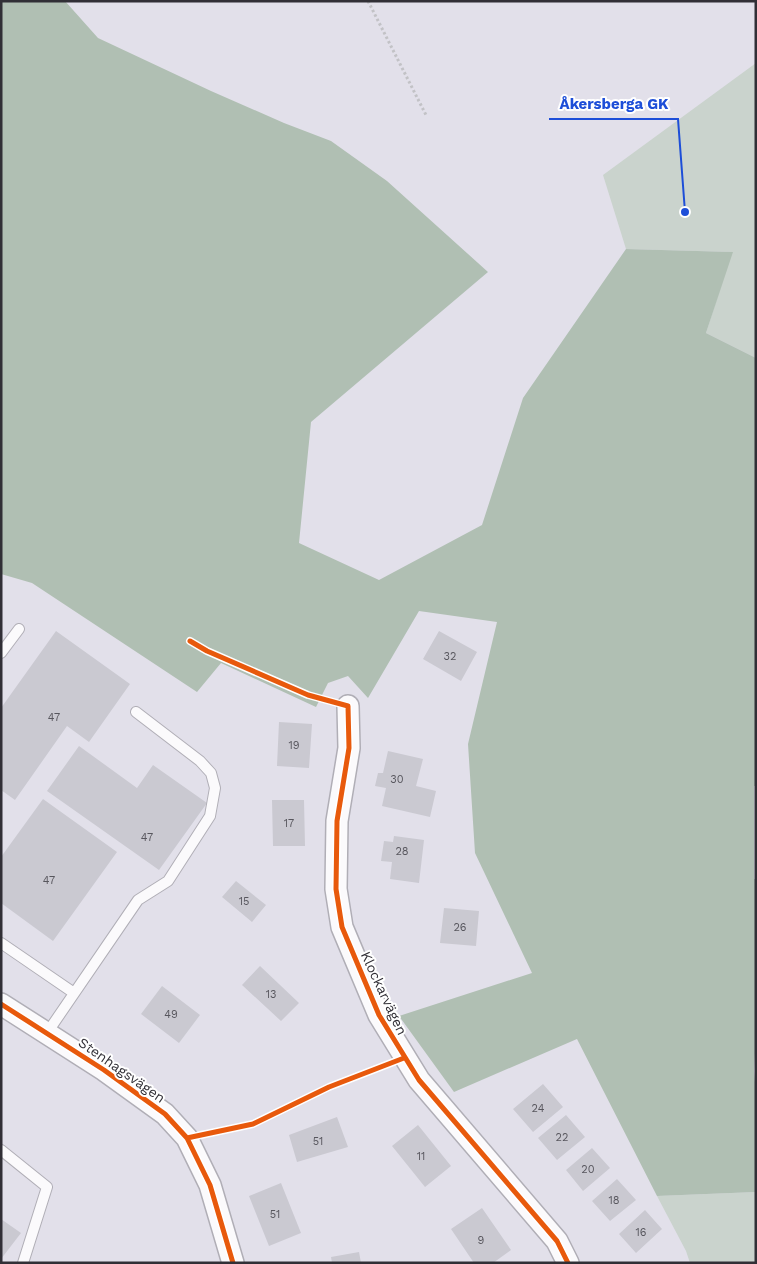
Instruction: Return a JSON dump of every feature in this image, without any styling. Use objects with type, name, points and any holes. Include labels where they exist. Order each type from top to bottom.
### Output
[{"type":"street","name":"Klockarvägen","points":[[348,706],[349,748],[336,821],[336,889],[342,927],[379,1015],[419,1080],[557,1241],[568,1263]]},
{"type":"street","name":"Stenhagsvägen","points":[[1,1004],[104,1070],[165,1114],[187,1138],[210,1185],[233,1263]]},
{"type":"lane","points":[[1,652],[19,630]]},
{"type":"lane","points":[[47,1033],[138,900],[168,881],[210,816],[215,788],[211,774],[200,761],[136,712]]},
{"type":"lane","points":[[1,943],[74,993]]},
{"type":"lane","points":[[1,1150],[47,1187],[23,1263]]},
{"type":"path","points":[[368,1],[426,115]]},
{"type":"shaded area","points":[[756,63],[756,358],[706,333],[732,252],[626,249],[603,175]]},
{"type":"shaded area","points":[[756,1192],[756,1263],[690,1263],[686,1251],[657,1196]]},
{"type":"green space","points":[[1,1],[65,1],[98,38],[211,91],[331,141],[387,181],[488,272],[311,422],[299,543],[379,580],[482,525],[523,398],[626,249],[733,252],[706,333],[756,358],[756,786],[754,786],[754,879],[756,879],[756,1035],[754,1071],[756,1094],[756,1192],[657,1196],[577,1039],[454,1092],[399,1016],[532,973],[475,853],[468,744],[497,622],[419,611],[368,698],[348,676],[328,683],[316,707],[221,663],[197,692],[32,583],[1,574]]},
{"type":"building","points":[[56,631],[130,684],[89,742],[67,726],[15,800],[1,790],[1,708]]},
{"type":"building","points":[[439,631],[477,652],[461,681],[423,659]]},
{"type":"building","points":[[279,722],[312,724],[309,768],[277,766]]},
{"type":"building","points":[[79,746],[137,788],[153,765],[207,803],[159,870],[47,791]]},
{"type":"building","points":[[388,751],[423,759],[416,786],[436,791],[430,817],[382,806],[386,788],[375,786],[378,773],[383,773]]},
{"type":"building","points":[[43,799],[117,852],[53,941],[1,903],[1,857]]},
{"type":"building","points":[[272,800],[304,800],[305,846],[273,846]]},
{"type":"building","points":[[394,836],[424,840],[419,883],[390,879],[392,862],[381,861],[384,841],[393,842]]},
{"type":"building","points":[[236,881],[266,905],[252,922],[222,897]]},
{"type":"building","points":[[444,908],[479,911],[476,946],[440,943]]},
{"type":"building","points":[[260,966],[299,1003],[281,1021],[242,985]]},
{"type":"building","points":[[162,986],[200,1015],[179,1043],[141,1014]]},
{"type":"building","points":[[543,1084],[563,1107],[533,1132],[513,1109]]},
{"type":"building","points":[[566,1115],[585,1137],[557,1160],[538,1138]]},
{"type":"building","points":[[337,1117],[348,1147],[297,1162],[289,1135]]},
{"type":"building","points":[[418,1125],[451,1166],[425,1187],[392,1146]]},
{"type":"building","points":[[592,1148],[610,1168],[583,1191],[566,1170]]},
{"type":"building","points":[[617,1179],[636,1200],[610,1221],[592,1201]]},
{"type":"building","points":[[281,1183],[301,1233],[269,1246],[249,1196]]},
{"type":"building","points":[[482,1208],[511,1250],[493,1263],[474,1263],[451,1229]]},
{"type":"building","points":[[645,1210],[662,1229],[636,1253],[619,1234]]},
{"type":"building","points":[[1,1219],[21,1233],[1,1259]]},
{"type":"building","points":[[359,1252],[361,1263],[332,1263],[331,1257]]},
{"type":"cycle path","points":[[190,641],[207,651],[308,695],[348,706],[349,748],[337,821],[336,889],[342,927],[379,1015],[419,1080],[557,1241],[568,1263]]},
{"type":"cycle path","points":[[1,1004],[104,1070],[165,1114],[187,1138],[210,1185],[233,1263]]},
{"type":"cycle path","points":[[187,1138],[253,1124],[329,1087],[404,1058]]},
{"type":"place","name":"Åkersberga GK","points":[[685,212]]}]
